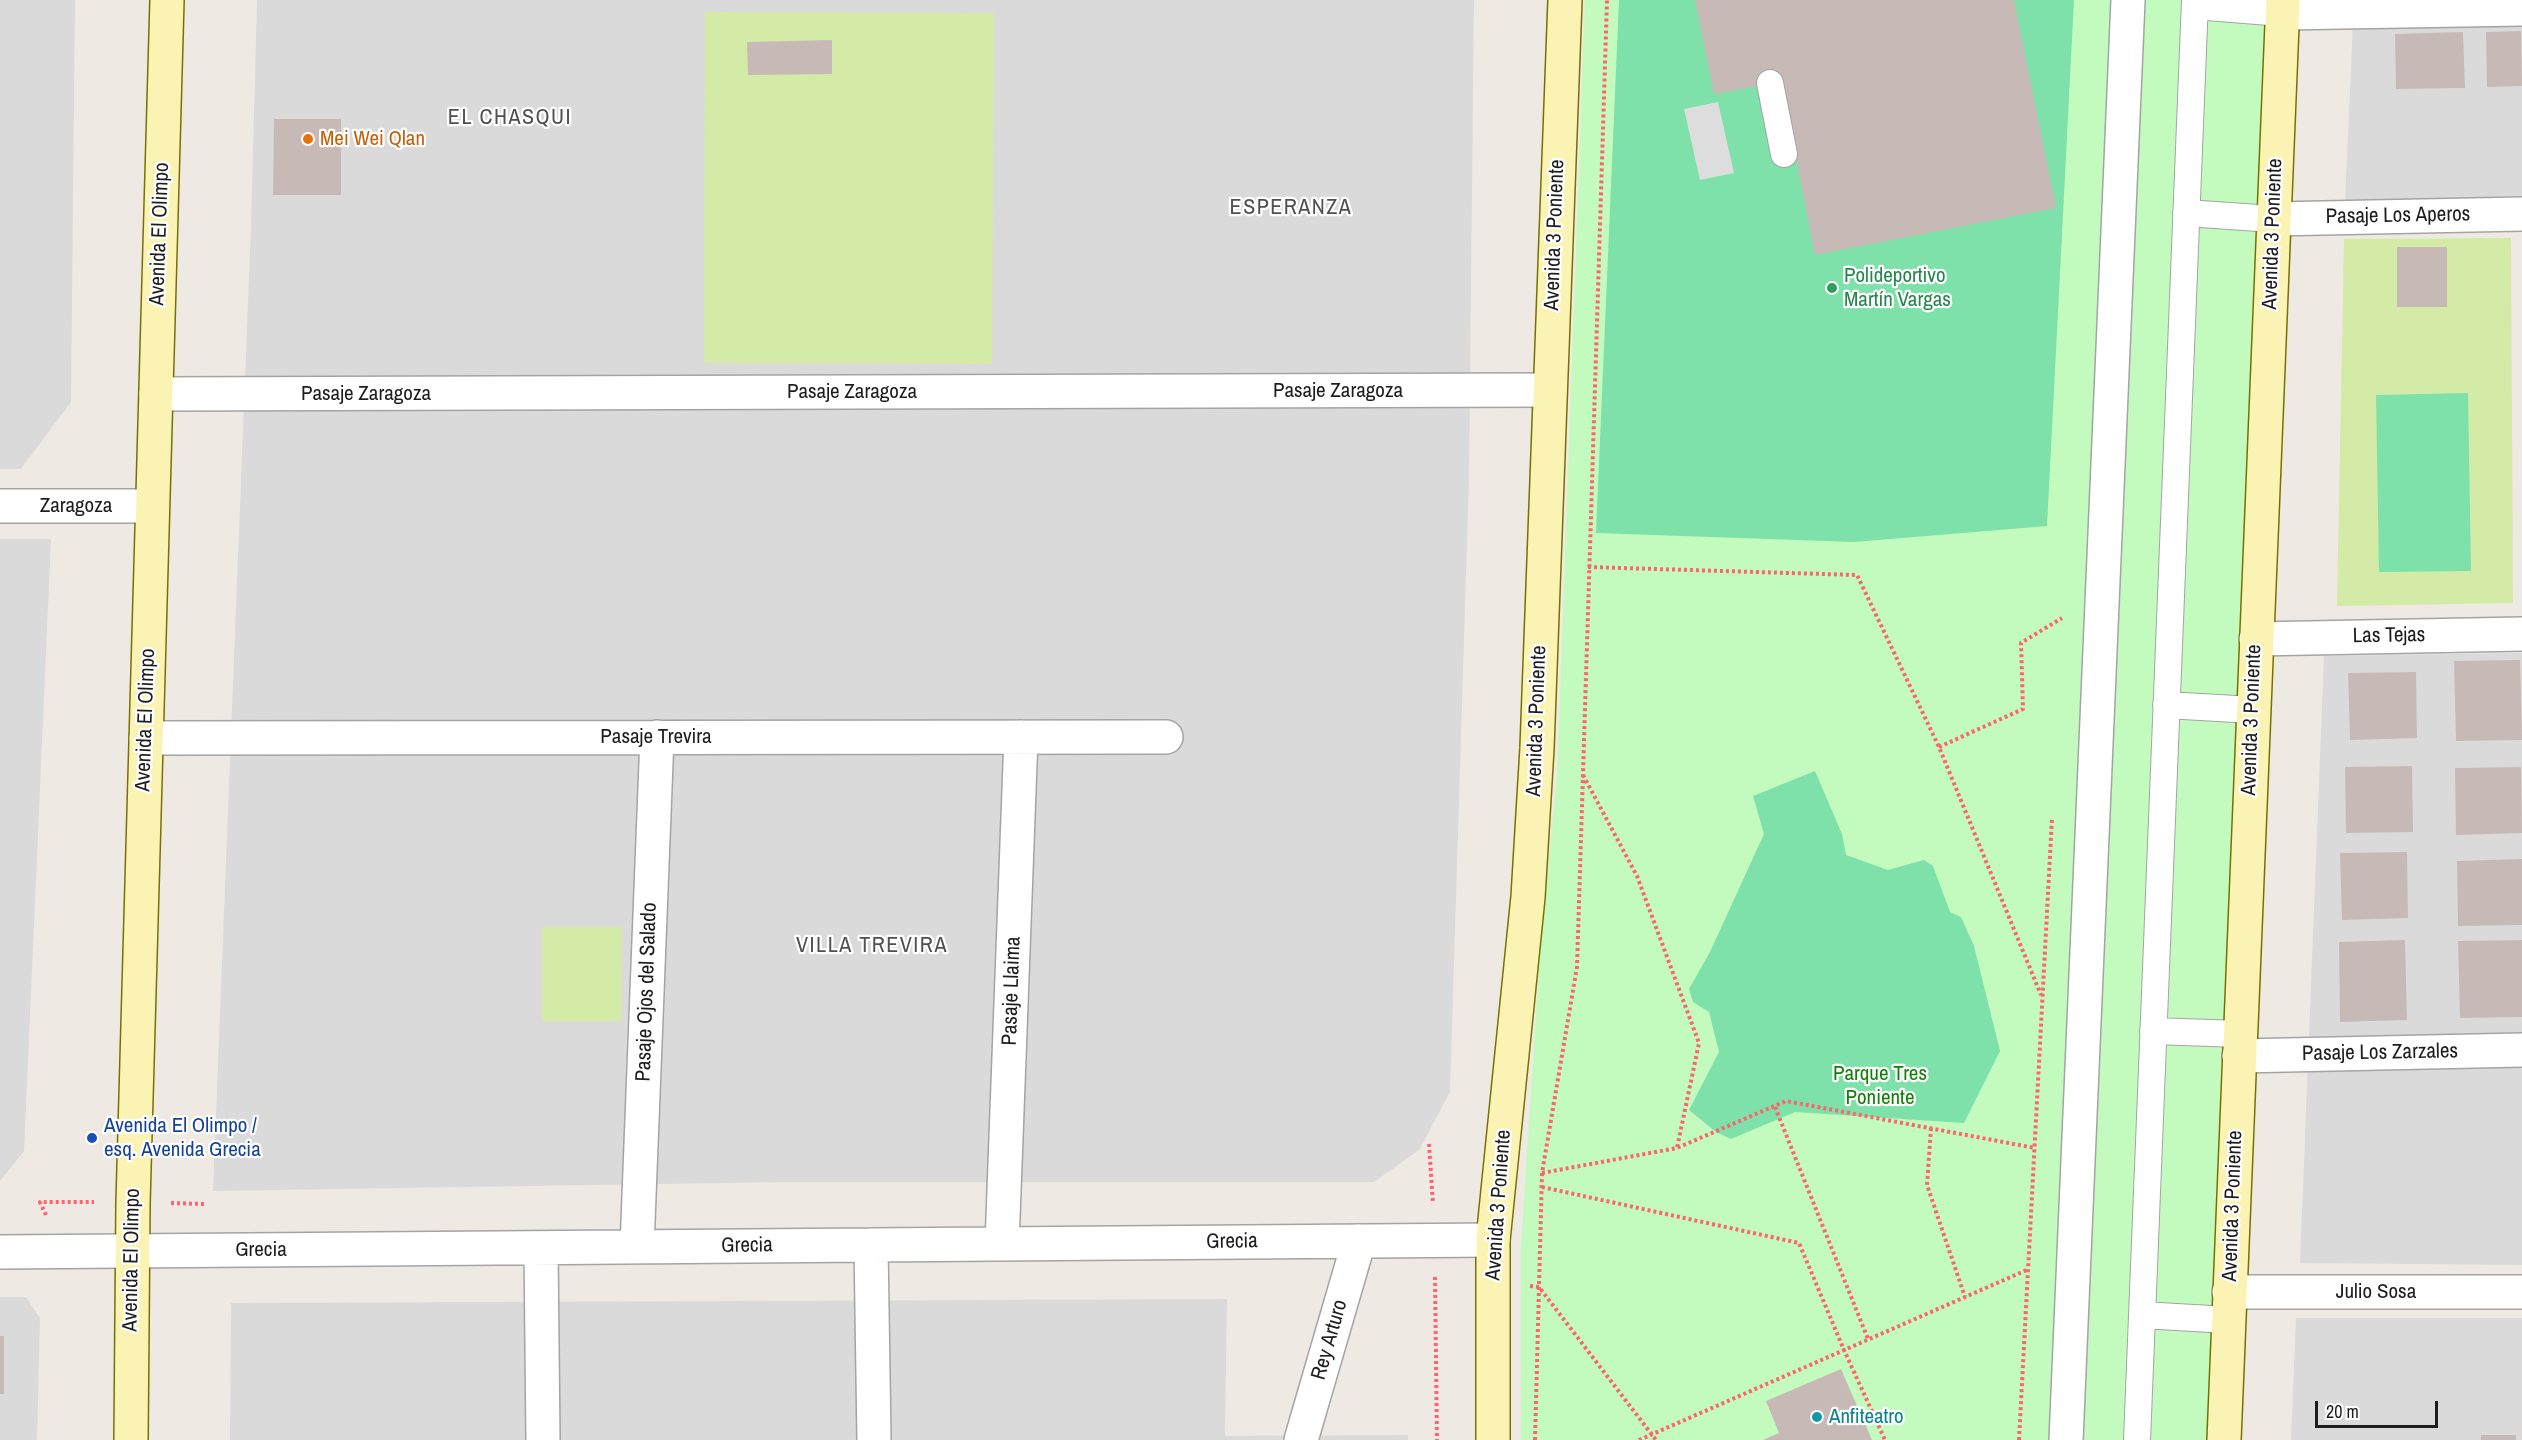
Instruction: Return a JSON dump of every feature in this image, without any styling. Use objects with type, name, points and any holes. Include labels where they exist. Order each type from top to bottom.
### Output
[{"type":"main road","name":"Avenida El Olimpo","points":[[131,1440],[132,1250],[167,0]]},
{"type":"main road","name":"Avenida 3 Poniente","points":[[1493,1440],[1493,1240],[1528,897],[1537,748],[1565,0]]},
{"type":"main road","name":"Avenida 3 Poniente","points":[[2224,1440],[2282,6]]},
{"type":"street","points":[[2066,1440],[2128,0]]},
{"type":"street","points":[[2282,6],[2522,9]]},
{"type":"street","name":"Pasaje Los Aperos","points":[[2273,219],[2522,214]]},
{"type":"street","name":"Pasaje Zaragoza","points":[[156,394],[1549,390]]},
{"type":"street","name":"Zaragoza","points":[[0,506],[152,506]]},
{"type":"street","name":"Las Tejas","points":[[2256,639],[2522,634]]},
{"type":"street","name":"Pasaje Ojos del Salado","points":[[637,1247],[657,737]]},
{"type":"street","name":"Pasaje Llaima","points":[[1002,1244],[1021,737]]},
{"type":"street","name":"Pasaje Trevira","points":[[146,738],[1166,737]]},
{"type":"street","name":"Pasaje Los Zarzales","points":[[2239,1045],[2522,1050]]},
{"type":"street","name":"Grecia","points":[[0,1252],[1493,1240]]},
{"type":"street","name":"Rey Arturo","points":[[1300,1440],[1359,1241]]},
{"type":"street","points":[[871,1245],[874,1440]]},
{"type":"street","points":[[541,1248],[543,1440]]},
{"type":"street","name":"Julio Sosa","points":[[2229,1306],[2522,1292]]},
{"type":"lane","points":[[2137,1440],[2195,3],[2282,6]]},
{"type":"lane","points":[[1770,83],[1784,154]]},
{"type":"lane","points":[[2186,213],[2273,219]]},
{"type":"lane","points":[[2166,705],[2253,710]]},
{"type":"lane","points":[[2153,1031],[2239,1045]]},
{"type":"lane","points":[[2142,1315],[2229,1306]]},
{"type":"path","points":[[1588,567],[1857,575],[1939,747],[2042,997]]},
{"type":"path","points":[[1939,747],[2023,709],[2021,643],[2062,618]]},
{"type":"path","points":[[1583,775],[1637,876],[1700,1043],[1677,1148]]},
{"type":"path","points":[[1542,1173],[1677,1148],[1786,1101],[2035,1149],[2078,1153]]},
{"type":"path","points":[[1775,1107],[1868,1339]]},
{"type":"path","points":[[1930,1128],[1927,1185],[1965,1297]]},
{"type":"path","points":[[1429,1144],[1434,1240],[1437,1440]]},
{"type":"path","points":[[1542,1187],[1799,1243],[1885,1440]]},
{"type":"path","points":[[1639,1440],[2028,1269],[2073,1269]]},
{"type":"path","points":[[1539,1287],[1656,1440]]},
{"type":"shaded area","points":[[0,0],[75,0],[71,402],[21,469],[0,469]]},
{"type":"shaded area","points":[[257,0],[1474,0],[1469,477],[1450,1092],[1419,1150],[1374,1182],[786,1182],[213,1191],[251,227]]},
{"type":"shaded area","points":[[2354,0],[2522,0],[2522,196],[2345,202]]},
{"type":"shaded area","points":[[1718,102],[1734,173],[1700,180],[1684,109]]},
{"type":"shaded area","points":[[0,539],[51,539],[24,1151],[0,1181]]},
{"type":"shaded area","points":[[2522,653],[2522,1265],[2300,1263],[2324,656]]},
{"type":"shaded area","points":[[0,1297],[26,1297],[40,1318],[37,1440],[0,1440]]},
{"type":"shaded area","points":[[1227,1299],[1225,1436],[1408,1435],[1408,1440],[230,1440],[231,1303]]},
{"type":"shaded area","points":[[2296,1318],[2522,1318],[2522,1440],[2291,1440]]},
{"type":"green space","name":"Parque Tres Poniente","points":[[1585,0],[2272,0],[2241,612],[2230,1022],[2210,1440],[1521,1440],[1521,1246],[1540,955],[1557,778]]},
{"type":"green space","name":"Polideportivo Martín Vargas","points":[[1619,0],[2074,0],[2047,526],[1854,542],[1596,533]]},
{"type":"green space","points":[[705,12],[994,13],[992,364],[704,363]]},
{"type":"green space","points":[[2511,238],[2513,603],[2337,606],[2344,239]]},
{"type":"green space","points":[[2468,393],[2471,571],[2379,572],[2376,395]]},
{"type":"green space","points":[[1815,771],[1842,834],[1846,855],[1888,870],[1924,860],[1933,866],[1950,912],[1961,917],[1974,946],[2000,1051],[1964,1123],[1795,1112],[1731,1139],[1716,1132],[1689,1110],[1719,1052],[1709,1012],[1693,1002],[1689,989],[1710,952],[1764,834],[1753,796]]},
{"type":"green space","points":[[542,927],[622,927],[621,1021],[542,1021]]},
{"type":"building","points":[[1695,0],[2014,0],[2056,208],[1815,255],[1781,82],[1714,94]]},
{"type":"building","points":[[2521,31],[2522,86],[2487,87],[2486,32]]},
{"type":"building","points":[[2463,32],[2465,88],[2396,89],[2395,34]]},
{"type":"building","points":[[832,40],[832,74],[748,75],[747,42]]},
{"type":"building","points":[[274,119],[341,119],[341,195],[273,195]]},
{"type":"building","points":[[2397,247],[2447,247],[2447,307],[2397,307]]},
{"type":"building","points":[[2520,660],[2522,740],[2456,741],[2454,661]]},
{"type":"building","points":[[2416,672],[2417,738],[2350,740],[2348,673]]},
{"type":"building","points":[[2412,766],[2413,832],[2346,833],[2345,767]]},
{"type":"building","points":[[2521,767],[2522,833],[2456,835],[2455,768]]},
{"type":"building","points":[[2407,852],[2408,918],[2342,920],[2340,853]]},
{"type":"building","points":[[2522,859],[2522,925],[2458,926],[2457,861]]},
{"type":"building","points":[[2405,940],[2407,1020],[2340,1022],[2339,942]]},
{"type":"building","points":[[2522,940],[2522,1017],[2460,1018],[2458,941]]},
{"type":"building","points":[[0,1336],[4,1336],[4,1394],[0,1394]]},
{"type":"building","name":"Anfiteatro","points":[[1841,1369],[1872,1440],[1763,1440],[1779,1433],[1766,1401]]},
{"type":"building","points":[[2481,1435],[2516,1435],[2516,1440],[2481,1440]]},
{"type":"place","name":"Mei Wei Qlan","points":[[308,139]]},
{"type":"place","name":"Polideportivo Martín Vargas","points":[[1832,288]]},
{"type":"place","name":"Avenida El Olimpo / esq. Avenida Grecia","points":[[92,1138]]},
{"type":"place","name":"Anfiteatro","points":[[1817,1417]]},
{"type":"district","name":"EL CHASQUI","points":[[510,118]]},
{"type":"district","name":"ESPERANZA","points":[[1291,208]]},
{"type":"district","name":"VILLA TREVIRA","points":[[872,946]]}]
